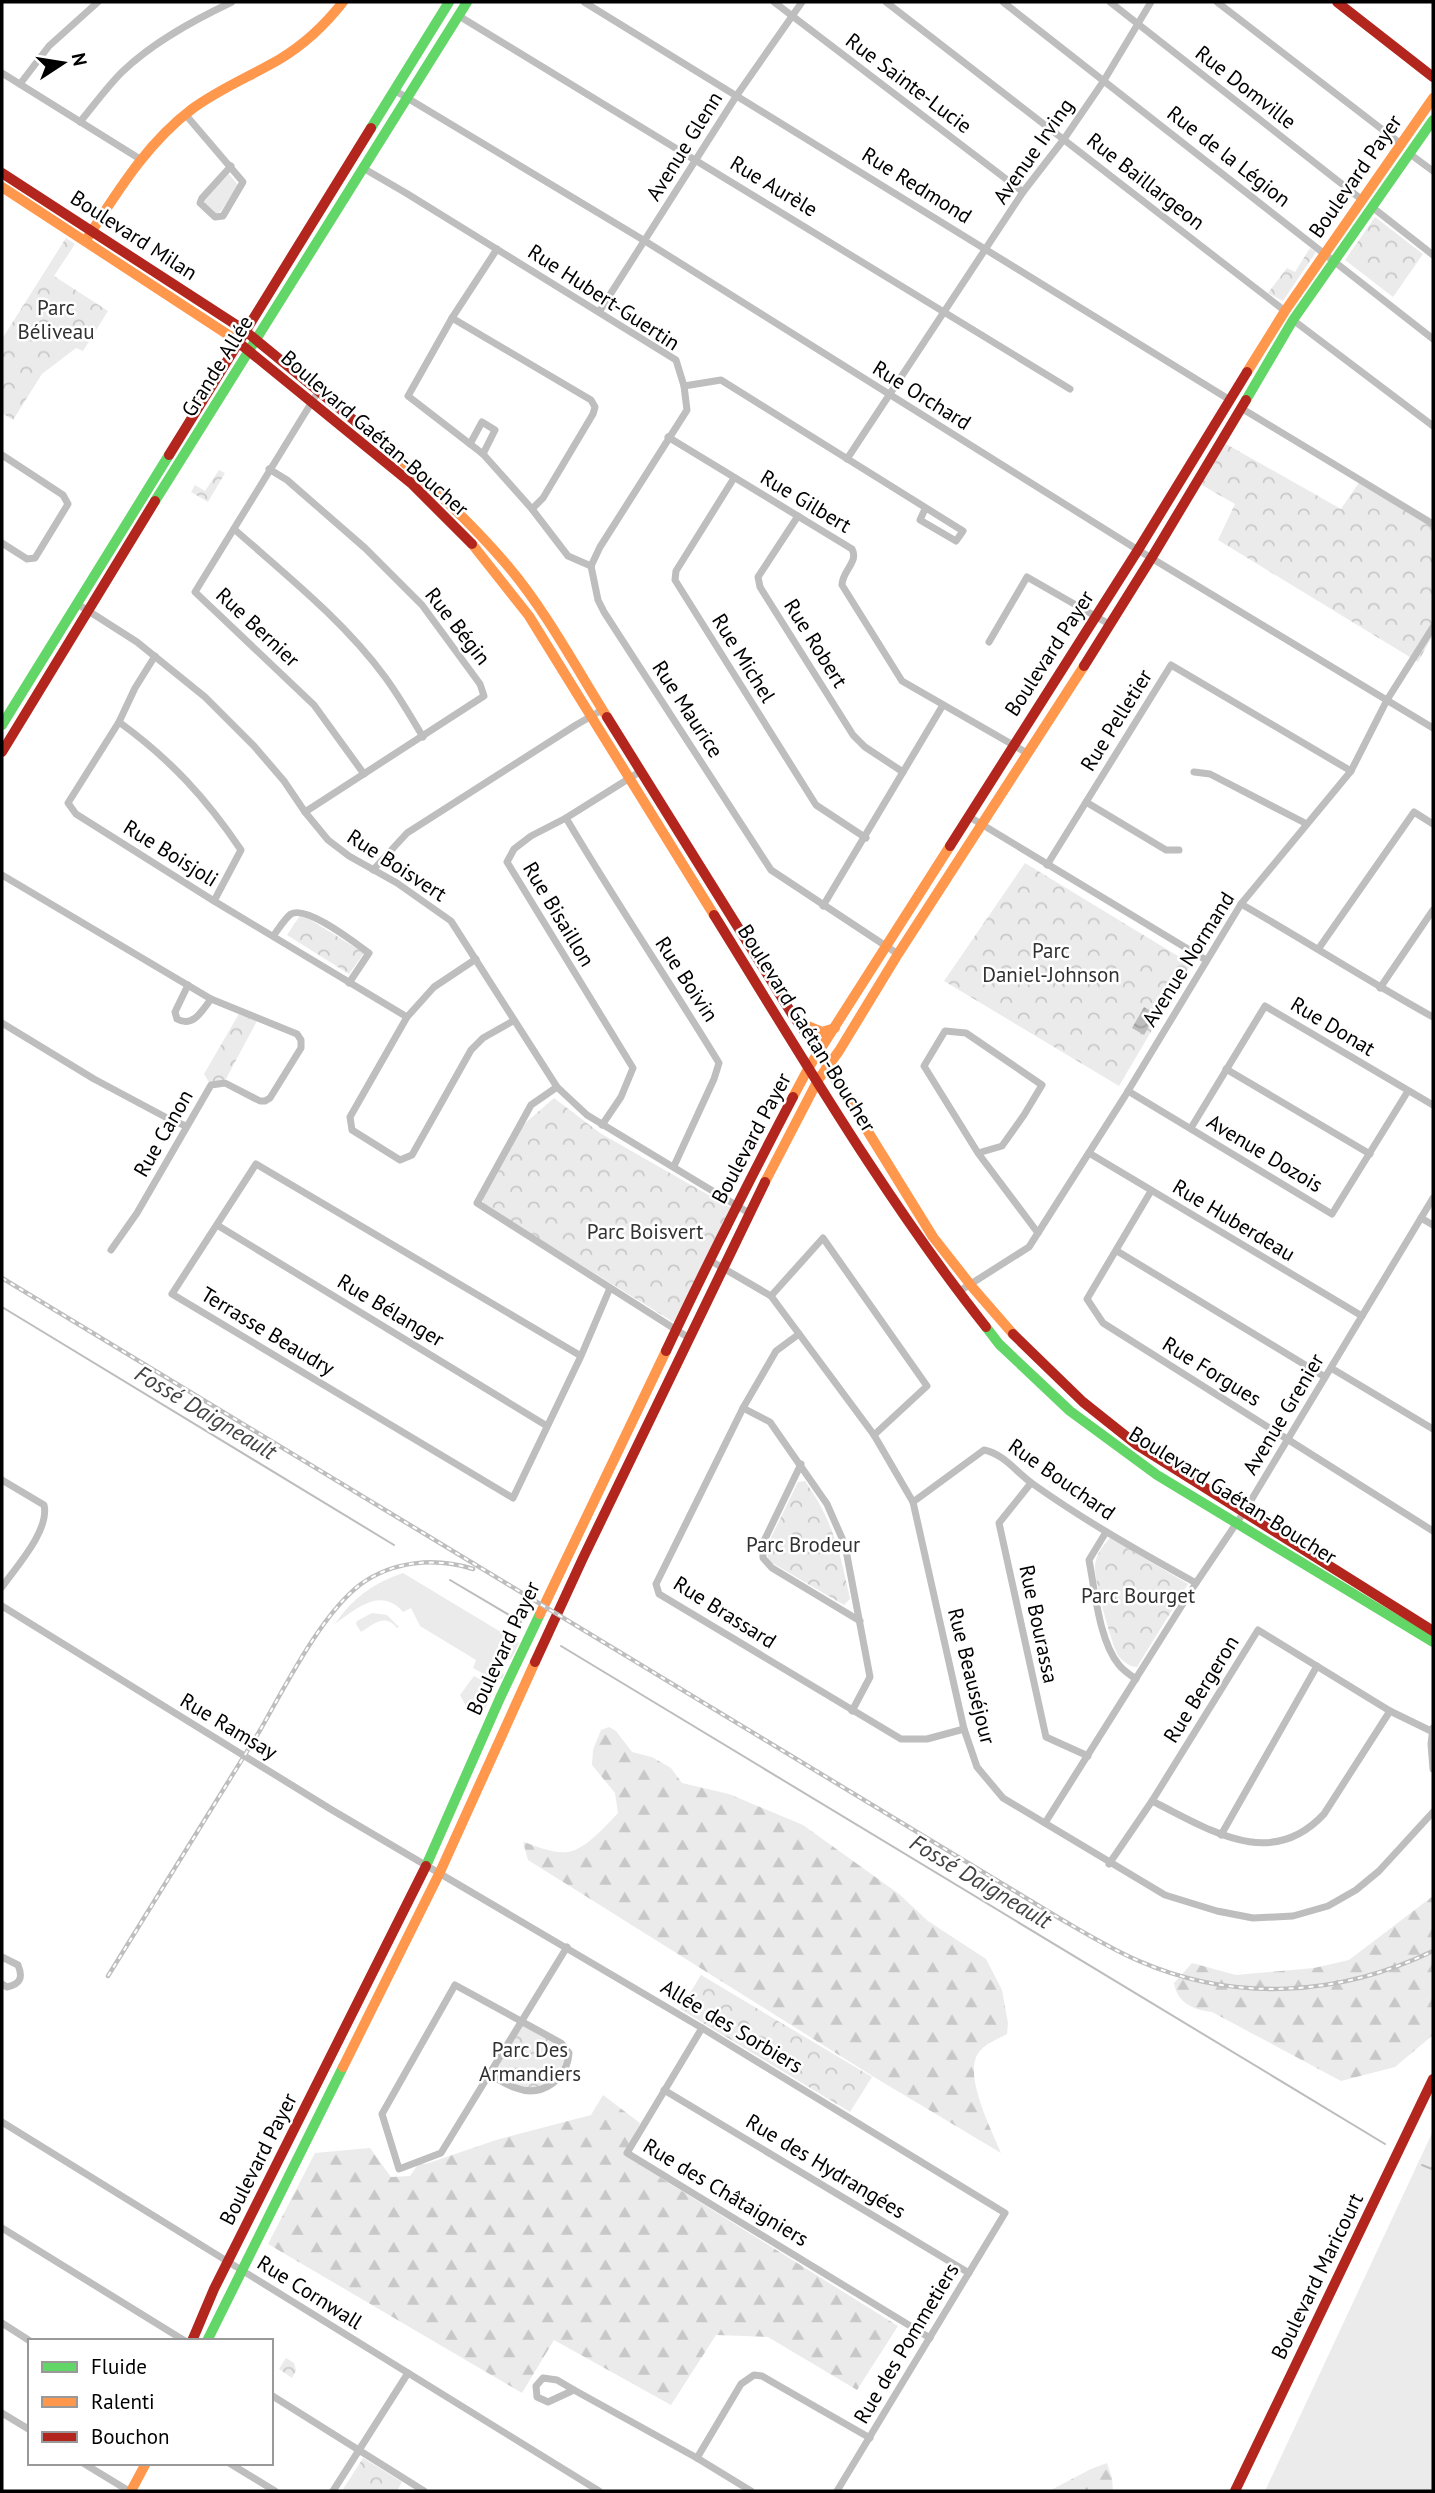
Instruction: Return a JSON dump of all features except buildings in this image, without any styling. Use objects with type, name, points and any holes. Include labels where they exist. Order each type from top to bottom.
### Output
[{"type":"street","points":[[20,84],[49,46],[98,2]]},
{"type":"street","points":[[80,122],[121,73],[141,55],[232,2]]},
{"type":"street","points":[[85,241],[140,159],[185,114],[226,86],[293,51],[321,28],[343,2]]},
{"type":"street","name":"Grande Allée","points":[[2,725],[449,2]]},
{"type":"street","name":"Grande Allée","points":[[2,752],[467,2]]},
{"type":"street","name":"Rue Redmond","points":[[584,2],[1230,400]]},
{"type":"street","name":"Rue Sainte-Lucie","points":[[774,2],[1023,192]]},
{"type":"street","name":"Avenue Glenn","points":[[599,312],[737,95],[802,2]]},
{"type":"street","name":"Rue Baillargeon","points":[[886,2],[1285,311]]},
{"type":"street","name":"Rue de la Légion","points":[[1003,2],[1433,339]]},
{"type":"street","name":"Rue Domville","points":[[1110,2],[1361,199]]},
{"type":"street","name":"Avenue Irving","points":[[847,459],[1023,192],[1103,82],[1151,2]]},
{"type":"street","points":[[1217,2],[1401,144]]},
{"type":"street","points":[[1336,2],[1433,77]]},
{"type":"street","name":"Rue Aurèle","points":[[459,16],[1070,388]]},
{"type":"street","points":[[2,73],[140,159]]},
{"type":"street","name":"Rue Orchard","points":[[394,90],[1433,729]]},
{"type":"street","name":"Boulevard Payer","points":[[193,2339],[228,2262],[427,1865],[500,1698],[676,1329],[712,1261],[736,1205],[809,1067],[1138,550],[1285,311],[1433,98]]},
{"type":"street","points":[[185,114],[231,166],[242,179],[242,184],[223,216],[215,217],[200,203],[231,166]]},
{"type":"street","name":"Boulevard Payer","points":[[208,2339],[440,1872],[589,1545],[750,1213],[818,1080],[1152,557],[1293,320],[1433,120]]},
{"type":"street","points":[[1410,154],[1433,171]]},
{"type":"street","name":"Rue Hubert-Guertin","points":[[363,168],[676,360],[684,386]]},
{"type":"street","name":"Boulevard Milan","points":[[2,173],[244,330]]},
{"type":"street","name":"Boulevard Milan","points":[[2,187],[238,341]]},
{"type":"street","points":[[1372,207],[1433,255]]},
{"type":"street","points":[[496,248],[452,317],[408,396],[482,454],[532,509],[568,556],[591,566],[668,436],[687,410],[684,386],[721,380],[963,531],[956,541],[920,520],[925,509]]},
{"type":"street","points":[[452,317],[591,400],[595,407],[543,498],[532,509]]},
{"type":"street","points":[[1293,320],[1433,426]]},
{"type":"street","name":"Boulevard Gaétan-Boucher","points":[[244,330],[444,498],[508,566],[540,610],[828,1066],[912,1205],[956,1267],[1057,1379],[1156,1459],[1433,1631]]},
{"type":"street","name":"Boulevard Gaétan-Boucher","points":[[238,341],[411,483],[481,554],[529,616],[877,1176],[958,1292],[999,1344],[1070,1411],[1157,1475],[1433,1642]]},
{"type":"street","name":"Rue Bernier","points":[[318,392],[195,592],[314,705],[364,774]]},
{"type":"street","points":[[1241,408],[1433,524]]},
{"type":"street","points":[[470,444],[482,422],[495,430],[482,454]]},
{"type":"street","name":"Rue Gilbert","points":[[668,436],[852,549],[854,559],[842,578],[842,585],[902,681],[1027,753]]},
{"type":"street","points":[[2,455],[63,495],[68,504],[35,558],[27,559],[2,543]]},
{"type":"street","name":"Rue Bégin","points":[[269,469],[287,480],[365,548],[422,605],[480,684],[484,696],[304,812]]},
{"type":"street","name":"Rue Michel","points":[[734,478],[676,571],[675,580],[816,805],[866,838]]},
{"type":"street","name":"Rue Robert","points":[[797,516],[758,577],[760,587],[853,735],[865,747],[903,772]]},
{"type":"street","points":[[234,529],[354,641],[384,677],[423,737]]},
{"type":"street","name":"Rue Maurice","points":[[591,566],[598,600],[604,612],[771,870],[898,954]]},
{"type":"street","points":[[989,642],[1027,577],[1110,624]]},
{"type":"street","name":"Rue Boisvert","points":[[76,603],[128,636],[205,697],[284,781],[304,812],[328,840],[451,921],[557,1087],[587,1115],[750,1213]]},
{"type":"street","name":"Avenue Normand","points":[[958,1292],[1028,1247],[1038,1233],[1241,904],[1351,771],[1387,701],[1433,627]]},
{"type":"street","name":"Rue Boisjoli","points":[[155,656],[135,688],[119,722],[68,803],[76,814],[407,1017]]},
{"type":"street","name":"Rue Pelletier","points":[[1047,865],[1171,665],[1351,771]]},
{"type":"street","points":[[823,906],[943,705]]},
{"type":"street","points":[[373,870],[407,833],[603,710]]},
{"type":"street","points":[[119,722],[163,755],[196,788],[241,850],[214,901]]},
{"type":"street","name":"Rue Bisaillon","points":[[602,1125],[621,1097],[633,1068],[507,862],[514,849],[522,843],[641,771]]},
{"type":"street","points":[[1194,772],[1210,774],[1306,824]]},
{"type":"street","points":[[1086,802],[1166,850],[1179,850]]},
{"type":"street","points":[[1319,948],[1415,812],[1433,824]]},
{"type":"street","points":[[968,817],[1206,960]]},
{"type":"street","name":"Rue Boivin","points":[[566,818],[615,901],[719,1063],[674,1166]]},
{"type":"street","name":"Rue Canon","points":[[2,875],[211,999],[275,1023],[297,1034],[301,1040],[301,1048],[270,1098],[265,1101],[225,1083],[211,1085],[137,1213],[111,1250]]},
{"type":"street","points":[[1241,904],[1433,1017]]},
{"type":"street","points":[[1380,988],[1433,910]]},
{"type":"street","points":[[274,936],[291,915],[302,912],[321,921],[369,953],[349,983]]},
{"type":"street","points":[[728,936],[739,929]]},
{"type":"street","points":[[476,959],[434,987],[407,1017],[350,1118],[352,1130],[400,1160],[411,1156],[471,1050],[484,1038],[513,1021]]},
{"type":"street","points":[[188,985],[175,1012],[177,1019],[189,1023],[211,999]]},
{"type":"street","name":"Rue Donat","points":[[1191,1128],[1265,1006],[1433,1105]]},
{"type":"street","points":[[2,1023],[93,1079],[186,1126]]},
{"type":"street","points":[[799,1023],[822,1032],[835,1028]]},
{"type":"street","points":[[978,1153],[1002,1146],[1042,1085],[966,1032],[944,1031],[924,1066],[978,1153],[1038,1233]]},
{"type":"street","points":[[1226,1069],[1370,1154]]},
{"type":"street","points":[[557,1087],[531,1105],[477,1203],[689,1338]]},
{"type":"street","name":"Avenue Dozois","points":[[1128,1091],[1332,1214],[1408,1091]]},
{"type":"street","points":[[772,1137],[785,1143]]},
{"type":"street","name":"Rue Huberdeau","points":[[1089,1153],[1362,1317]]},
{"type":"street","name":"Terrasse Beaudry","points":[[547,1426],[513,1498],[172,1294],[256,1164],[581,1356]]},
{"type":"street","name":"Rue Forgues","points":[[1151,1191],[1087,1299],[1103,1323],[1433,1531]]},
{"type":"street","name":"Avenue Grenier","points":[[1045,1824],[1196,1583],[1244,1512],[1433,1198]]},
{"type":"street","points":[[1421,1218],[1433,1225]]},
{"type":"street","name":"Rue Bélanger","points":[[217,1225],[547,1426]]},
{"type":"street","points":[[772,1296],[823,1238],[927,1386],[874,1435]]},
{"type":"street","points":[[1117,1251],[1325,1377]]},
{"type":"street","name":"Rue Beauséjour","points":[[712,1261],[772,1296],[874,1435],[912,1502],[964,1729],[977,1768],[1003,1798],[1109,1864],[1165,1895],[1217,1911],[1253,1918],[1293,1916],[1328,1906],[1356,1889],[1378,1871],[1433,1812]]},
{"type":"street","points":[[547,1426],[610,1289]]},
{"type":"street","name":"Rue Brassard","points":[[799,1334],[776,1351],[743,1408],[656,1584],[659,1594],[901,1739],[927,1739],[964,1729]]},
{"type":"street","points":[[1331,1368],[1433,1429]]},
{"type":"street","points":[[743,1408],[770,1422],[827,1504],[845,1545],[870,1677],[852,1711]]},
{"type":"street","name":"Rue Bouchard","points":[[912,1502],[985,1450],[996,1452],[1031,1483],[1106,1532],[1196,1583]]},
{"type":"street","points":[[801,1464],[764,1543],[763,1558],[772,1568],[860,1621]]},
{"type":"street","points":[[2,1480],[44,1505],[46,1514],[34,1542],[2,1587]]},
{"type":"street","name":"Rue Bourassa","points":[[1031,1483],[999,1523],[1046,1737],[1088,1756]]},
{"type":"street","points":[[1106,1532],[1089,1560],[1106,1643],[1119,1665],[1136,1679]]},
{"type":"street","points":[[577,1538],[589,1545]]},
{"type":"street","name":"Rue Ramsay","points":[[2,1606],[332,1810],[440,1872]]},
{"type":"street","name":"Rue Bergeron","points":[[1109,1864],[1152,1801],[1258,1630],[1390,1711],[1432,1729]]},
{"type":"street","points":[[1221,1835],[1317,1666]]},
{"type":"street","points":[[1152,1801],[1221,1835],[1264,1844],[1281,1843],[1313,1826],[1324,1814],[1390,1711]]},
{"type":"street","points":[[1432,1729],[1433,1769]]},
{"type":"street","name":"Allée des Sorbiers","points":[[440,1872],[1005,2213]]},
{"type":"street","points":[[490,2075],[518,2090],[541,2089],[556,2083],[568,2065],[569,2053],[561,2043],[521,2021],[455,1985],[382,2114],[399,2169],[441,2153],[521,2021],[568,1948]]},
{"type":"street","points":[[2,1957],[18,1965],[22,1973],[14,1986],[7,1987],[2,1984]]},
{"type":"street","name":"Rue des Châtaigniers","points":[[702,2028],[627,2153],[930,2338]]},
{"type":"street","name":"Boulevard Maricourt","points":[[1235,2491],[1433,2079]]},
{"type":"street","name":"Rue des Hydrangées","points":[[664,2090],[969,2273]]},
{"type":"street","name":"Rue Cornwall","points":[[2,2123],[599,2491]]},
{"type":"street","name":"Rue des Pommetiers","points":[[837,2491],[1005,2213]]},
{"type":"street","points":[[2,2228],[182,2339]]},
{"type":"street","points":[[2,2323],[28,2340]]},
{"type":"street","points":[[333,2491],[408,2373]]},
{"type":"street","points":[[697,2458],[741,2384],[754,2375],[762,2376],[870,2438]]},
{"type":"street","points":[[574,2390],[548,2402],[537,2397],[536,2386],[543,2378],[557,2380],[751,2491]]},
{"type":"street","points":[[273,2396],[424,2491]]},
{"type":"street","points":[[2,2413],[28,2429]]},
{"type":"street","points":[[86,2465],[130,2491],[145,2465]]},
{"type":"street","points":[[232,2465],[275,2491]]},
{"type":"green space","points":[[229,174],[238,185],[221,211],[216,214],[205,205],[205,197]]},
{"type":"green space","points":[[1375,217],[1423,254],[1393,297],[1345,260]]},
{"type":"green space","name":"Parc Béliveau","points":[[66,238],[75,244],[54,276],[108,311],[83,351],[76,348],[42,374],[13,420],[2,413],[2,339]]},
{"type":"green space","points":[[1310,248],[1316,252],[1283,301],[1268,293],[1287,268],[1295,272]]},
{"type":"green space","points":[[1226,444],[1341,509],[1362,478],[1433,522],[1433,635],[1418,662],[1218,540],[1235,504],[1200,484]]},
{"type":"green space","points":[[219,470],[225,473],[208,502],[191,492],[195,485],[205,491]]},
{"type":"green space","name":"Parc Daniel-Johnson","points":[[1025,863],[1191,964],[1119,1086],[944,981]]},
{"type":"green space","points":[[301,914],[364,953],[349,974],[287,935]]},
{"type":"green space","points":[[240,1012],[258,1019],[226,1079],[210,1084],[204,1074]]},
{"type":"green space","name":"Parc Boisvert","points":[[554,1098],[600,1133],[733,1209],[675,1323],[484,1205],[481,1196],[523,1125]]},
{"type":"green space","name":"Parc Brodeur","points":[[805,1481],[829,1524],[839,1552],[850,1599],[844,1605],[769,1561],[766,1548],[798,1482]]},
{"type":"green space","name":"Parc Bourget","points":[[1110,1538],[1188,1584],[1137,1667],[1125,1662],[1116,1651],[1097,1583],[1097,1558]]},
{"type":"green space","points":[[403,1573],[519,1643],[511,1659],[503,1659],[499,1667],[504,1675],[502,1679],[493,1679],[473,1668],[476,1660],[420,1626],[411,1608],[403,1612],[395,1604],[377,1600],[360,1607],[335,1624],[364,1592]]},
{"type":"green space","points":[[372,1613],[387,1615],[399,1627],[384,1621],[361,1632],[357,1621]]},
{"type":"green space","points":[[474,1676],[490,1685],[493,1692],[483,1713],[466,1706],[460,1695]]},
{"type":"green space","points":[[609,1727],[616,1731],[632,1752],[652,1757],[671,1768],[682,1783],[729,1794],[803,1825],[899,1894],[928,1921],[986,1959],[1002,1990],[1008,2023],[1007,2034],[979,2052],[974,2074],[980,2102],[1001,2153],[874,2077],[528,1860],[523,1842],[554,1851],[572,1851],[591,1840],[618,1813],[615,1793],[592,1765],[593,1750],[601,1730]]},
{"type":"green space","points":[[1433,1896],[1433,2035],[1395,2067],[1341,2081],[1212,2012],[1187,2004],[1176,1990],[1174,1983],[1192,1963],[1236,1975],[1314,1968],[1349,1960]]},
{"type":"green space","points":[[701,1975],[872,2077],[850,2112],[680,2009]]},
{"type":"green space","name":"Parc Des Armandiers","points":[[521,2021],[562,2044],[569,2053],[568,2065],[541,2089],[518,2090],[490,2075]]},
{"type":"green space","points":[[603,2095],[640,2123],[624,2155],[898,2326],[857,2390],[768,2337],[716,2335],[671,2405],[554,2340],[522,2393],[268,2244],[315,2153],[370,2148],[391,2177],[410,2176],[419,2163],[426,2164],[496,2140],[591,2115]]},
{"type":"green space","points":[[1433,2131],[1433,2491],[1265,2491]]},
{"type":"green space","points":[[286,2358],[294,2363],[296,2371],[292,2378],[279,2369]]},
{"type":"green space","points":[[363,2458],[402,2482],[397,2491],[342,2491]]},
{"type":"green space","points":[[1107,2463],[1113,2491],[1049,2491],[1091,2469]]},
{"type":"water","points":[[1144,1007],[1156,1014],[1144,1035],[1132,1028]]},
{"type":"waterway","name":"Fossé Daigneault","points":[[2,1307],[394,1545]]},
{"type":"waterway","name":"Fossé Daigneault","points":[[450,1580],[521,1622]]},
{"type":"waterway","name":"Fossé Daigneault","points":[[561,1646],[1385,2144]]},
{"type":"waterway","name":"Fossé Daigneault","points":[[1422,2165],[1432,2169],[1433,2166]]},
{"type":"railway","points":[[2,1278],[1059,1918],[1139,1961],[1212,1983],[1287,1989],[1361,1977],[1398,1966],[1433,1951]]},
{"type":"railway","points":[[108,1976],[259,1732],[305,1652],[346,1597],[373,1576],[400,1566],[429,1562],[473,1569]]},
{"type":"traffic: fast","points":[[371,128],[449,2]]},
{"type":"traffic: fast","points":[[155,501],[467,2]]},
{"type":"traffic: fast","points":[[1246,400],[1293,320],[1433,120]]},
{"type":"traffic: fast","points":[[2,725],[169,455]]},
{"type":"traffic: fast","points":[[986,1327],[999,1344],[1070,1411],[1157,1475],[1433,1642]]},
{"type":"traffic: fast","points":[[426,1866],[540,1614]]},
{"type":"traffic: fast","points":[[208,2339],[343,2067]]},
{"type":"traffic: slow","points":[[88,237],[134,168],[176,122],[213,95],[298,47],[322,26],[343,2]]},
{"type":"traffic: slow","points":[[1247,372],[1285,311],[1433,98]]},
{"type":"traffic: slow","points":[[2,187],[233,338]]},
{"type":"traffic: slow","points":[[356,422],[435,490],[507,565],[547,620],[607,717]]},
{"type":"traffic: slow","points":[[472,544],[529,616],[714,915]]},
{"type":"traffic: slow","points":[[765,1182],[818,1080],[1084,666]]},
{"type":"traffic: slow","points":[[793,1097],[809,1067],[950,846]]},
{"type":"traffic: slow","points":[[800,1023],[822,1032],[835,1028]]},
{"type":"traffic: slow","points":[[815,1046],[933,1237],[1013,1334]]},
{"type":"traffic: slow","points":[[540,1614],[666,1351]]},
{"type":"traffic: slow","points":[[343,2067],[440,1872],[535,1662]]},
{"type":"traffic: slow","points":[[131,2491],[145,2465]]},
{"type":"traffic: jam","points":[[1337,2],[1433,77]]},
{"type":"traffic: jam","points":[[169,455],[371,128]]},
{"type":"traffic: jam","points":[[2,173],[244,330],[356,422]]},
{"type":"traffic: jam","points":[[233,338],[411,483],[472,544]]},
{"type":"traffic: jam","points":[[950,846],[1138,550],[1247,372]]},
{"type":"traffic: jam","points":[[1084,666],[1246,400]]},
{"type":"traffic: jam","points":[[2,752],[155,501]]},
{"type":"traffic: jam","points":[[607,717],[792,1014],[815,1046]]},
{"type":"traffic: jam","points":[[714,915],[878,1177],[986,1327]]},
{"type":"traffic: jam","points":[[666,1351],[793,1097]]},
{"type":"traffic: jam","points":[[535,1662],[765,1182]]},
{"type":"traffic: jam","points":[[1013,1334],[1083,1402],[1137,1445],[1433,1631]]},
{"type":"traffic: jam","points":[[193,2339],[214,2289],[426,1866]]},
{"type":"traffic: jam","points":[[1235,2491],[1433,2079]]}]
